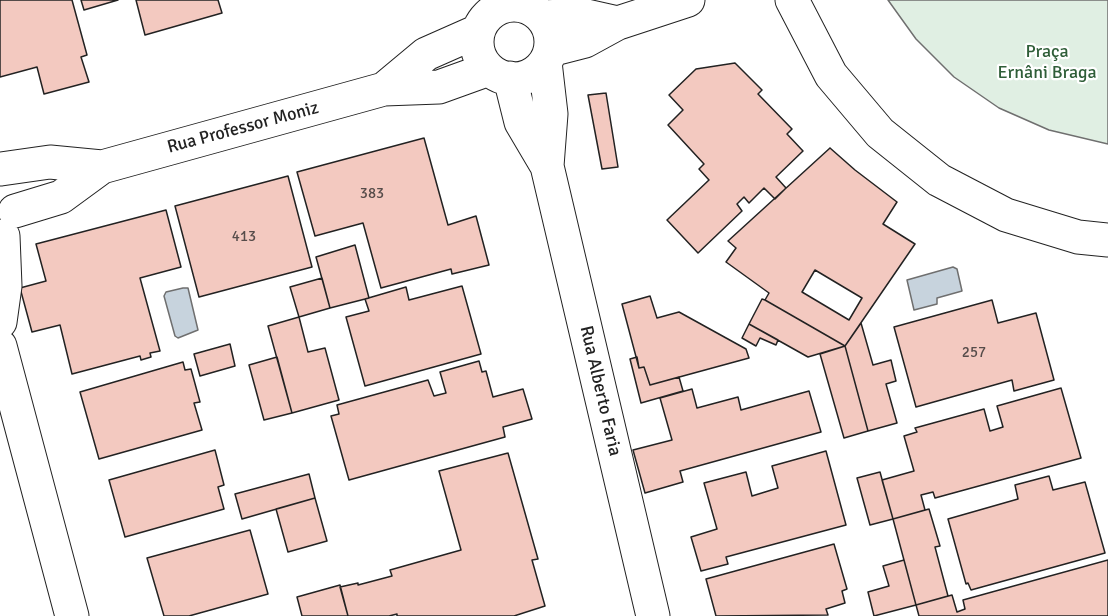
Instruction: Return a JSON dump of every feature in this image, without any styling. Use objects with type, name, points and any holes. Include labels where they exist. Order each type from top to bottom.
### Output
[{"type":"street","points":[[548,56],[585,41],[618,23],[688,0]]},
{"type":"street","points":[[792,0],[831,75],[880,133],[939,180],[1006,215],[1078,237],[1108,240]]},
{"type":"street","points":[[524,7],[549,27],[552,44],[548,56],[535,72],[522,78],[500,74],[480,58],[477,43],[480,17],[503,6],[524,7],[582,15],[618,23]]},
{"type":"street","name":"Rua Professor Moniz","points":[[384,89],[426,54],[480,17]]},
{"type":"street","name":"Rua Alberto Faria","points":[[547,166],[551,114],[548,56]]},
{"type":"street","name":"Rua Professor Moniz","points":[[6,228],[61,197],[102,167],[384,89],[440,87],[500,74]]},
{"type":"street","name":"Rua Alberto Faria","points":[[500,74],[521,122],[547,166],[653,616]]},
{"type":"street","name":"Rua Professor Moniz","points":[[0,168],[50,162],[102,167]]},
{"type":"street","points":[[0,168],[10,181],[15,196],[6,228],[5,286],[0,322]]},
{"type":"street","points":[[0,346],[72,616]]},
{"type":"green space","name":"Praça Ernâni Braga","points":[[888,0],[1108,0],[1108,144],[1049,130],[999,108],[954,77],[916,39]]},
{"type":"shaded area","points":[[953,267],[957,269],[962,291],[937,298],[937,304],[914,310],[907,280]]},
{"type":"shaded area","points":[[188,288],[198,330],[178,338],[175,336],[164,296],[166,292]]},
{"type":"building","points":[[0,0],[72,0],[87,55],[81,57],[89,82],[44,94],[37,67],[0,77]]},
{"type":"building","points":[[81,0],[118,0],[84,10]]},
{"type":"building","points":[[136,0],[218,0],[222,13],[145,35]]},
{"type":"building","points":[[735,63],[762,90],[758,94],[792,129],[787,134],[803,151],[776,177],[786,188],[775,199],[764,188],[749,203],[744,197],[737,204],[742,211],[698,253],[667,220],[709,180],[699,169],[704,164],[668,125],[683,110],[669,95],[696,69]]},
{"type":"building","points":[[606,93],[618,167],[602,169],[588,95]]},
{"type":"building","points":[[424,138],[448,225],[476,216],[489,265],[452,274],[451,269],[381,288],[363,223],[315,236],[297,172]]},
{"type":"building","points":[[830,148],[897,202],[883,224],[915,244],[845,346],[765,300],[769,293],[726,262],[736,248],[728,241]],"holes":[[[815,270],[862,298],[849,320],[802,292]]]},
{"type":"building","points":[[288,176],[312,267],[199,297],[175,206]]},
{"type":"building","points":[[166,210],[181,267],[140,278],[160,351],[150,353],[151,357],[141,360],[140,356],[72,374],[60,325],[32,332],[20,288],[46,281],[36,244]]},
{"type":"building","points":[[355,245],[369,298],[330,308],[316,257]]},
{"type":"building","points":[[322,278],[330,308],[299,317],[290,287]]},
{"type":"building","points":[[462,286],[481,354],[365,386],[346,317],[369,311],[365,299],[406,287],[409,300]]},
{"type":"building","points":[[650,296],[657,318],[679,312],[746,349],[749,358],[650,385],[644,367],[639,368],[622,304]]},
{"type":"building","points":[[762,299],[845,346],[808,357],[749,324]]},
{"type":"building","points":[[992,300],[998,323],[1036,313],[1054,380],[1014,391],[1012,380],[916,407],[894,327]]},
{"type":"building","points":[[299,317],[308,352],[325,348],[339,400],[292,413],[268,326]]},
{"type":"building","points":[[861,323],[873,365],[891,360],[896,381],[886,384],[897,423],[868,431],[845,346]]},
{"type":"building","points":[[749,324],[778,340],[776,345],[760,338],[756,346],[742,338]]},
{"type":"building","points":[[230,344],[235,366],[200,376],[194,354]]},
{"type":"building","points":[[845,346],[868,431],[844,438],[820,354]]},
{"type":"building","points":[[277,357],[292,413],[264,420],[249,365]]},
{"type":"building","points":[[637,357],[639,368],[644,367],[650,385],[679,377],[683,391],[641,403],[630,359]]},
{"type":"building","points":[[479,361],[482,372],[486,371],[493,397],[523,389],[532,419],[503,427],[505,437],[349,480],[331,416],[339,414],[337,405],[428,380],[434,396],[446,393],[440,372]]},
{"type":"building","points":[[183,362],[185,370],[191,369],[200,402],[194,403],[202,430],[99,459],[80,392]]},
{"type":"building","points":[[1061,388],[1081,458],[935,498],[933,492],[921,495],[925,510],[893,519],[882,480],[914,471],[904,436],[917,432],[915,428],[984,409],[990,431],[1003,427],[997,406]]},
{"type":"building","points":[[692,389],[697,408],[738,397],[741,410],[809,391],[821,432],[680,471],[683,482],[645,493],[633,450],[672,440],[660,398]]},
{"type":"building","points":[[215,450],[224,485],[218,487],[224,509],[125,537],[109,480]]},
{"type":"building","points":[[826,451],[846,525],[726,557],[728,564],[701,571],[691,537],[717,529],[704,483],[746,472],[752,496],[778,488],[772,466]]},
{"type":"building","points":[[508,453],[538,559],[532,560],[545,606],[514,616],[397,616],[397,614],[348,616],[340,587],[392,576],[390,570],[461,550],[439,471]]},
{"type":"building","points":[[880,472],[893,519],[870,525],[857,478]]},
{"type":"building","points":[[309,474],[315,498],[242,519],[235,494]]},
{"type":"building","points":[[1049,476],[1053,490],[1085,482],[1105,553],[971,590],[968,583],[966,584],[948,519],[1018,499],[1015,485]]},
{"type":"building","points":[[315,498],[327,541],[288,552],[276,509]]},
{"type":"building","points":[[929,509],[940,546],[935,547],[948,596],[916,605],[893,519]]},
{"type":"building","points":[[250,530],[268,594],[189,616],[164,616],[147,558]]},
{"type":"building","points":[[834,544],[847,589],[842,591],[845,603],[826,609],[828,615],[716,616],[706,579]]},
{"type":"building","points":[[904,560],[916,605],[874,616],[868,592],[889,586],[883,566]]},
{"type":"building","points":[[1108,560],[1108,616],[919,616],[916,605],[952,595],[957,612],[965,609],[963,600]]},
{"type":"building","points":[[340,585],[348,616],[302,616],[297,597]]}]
